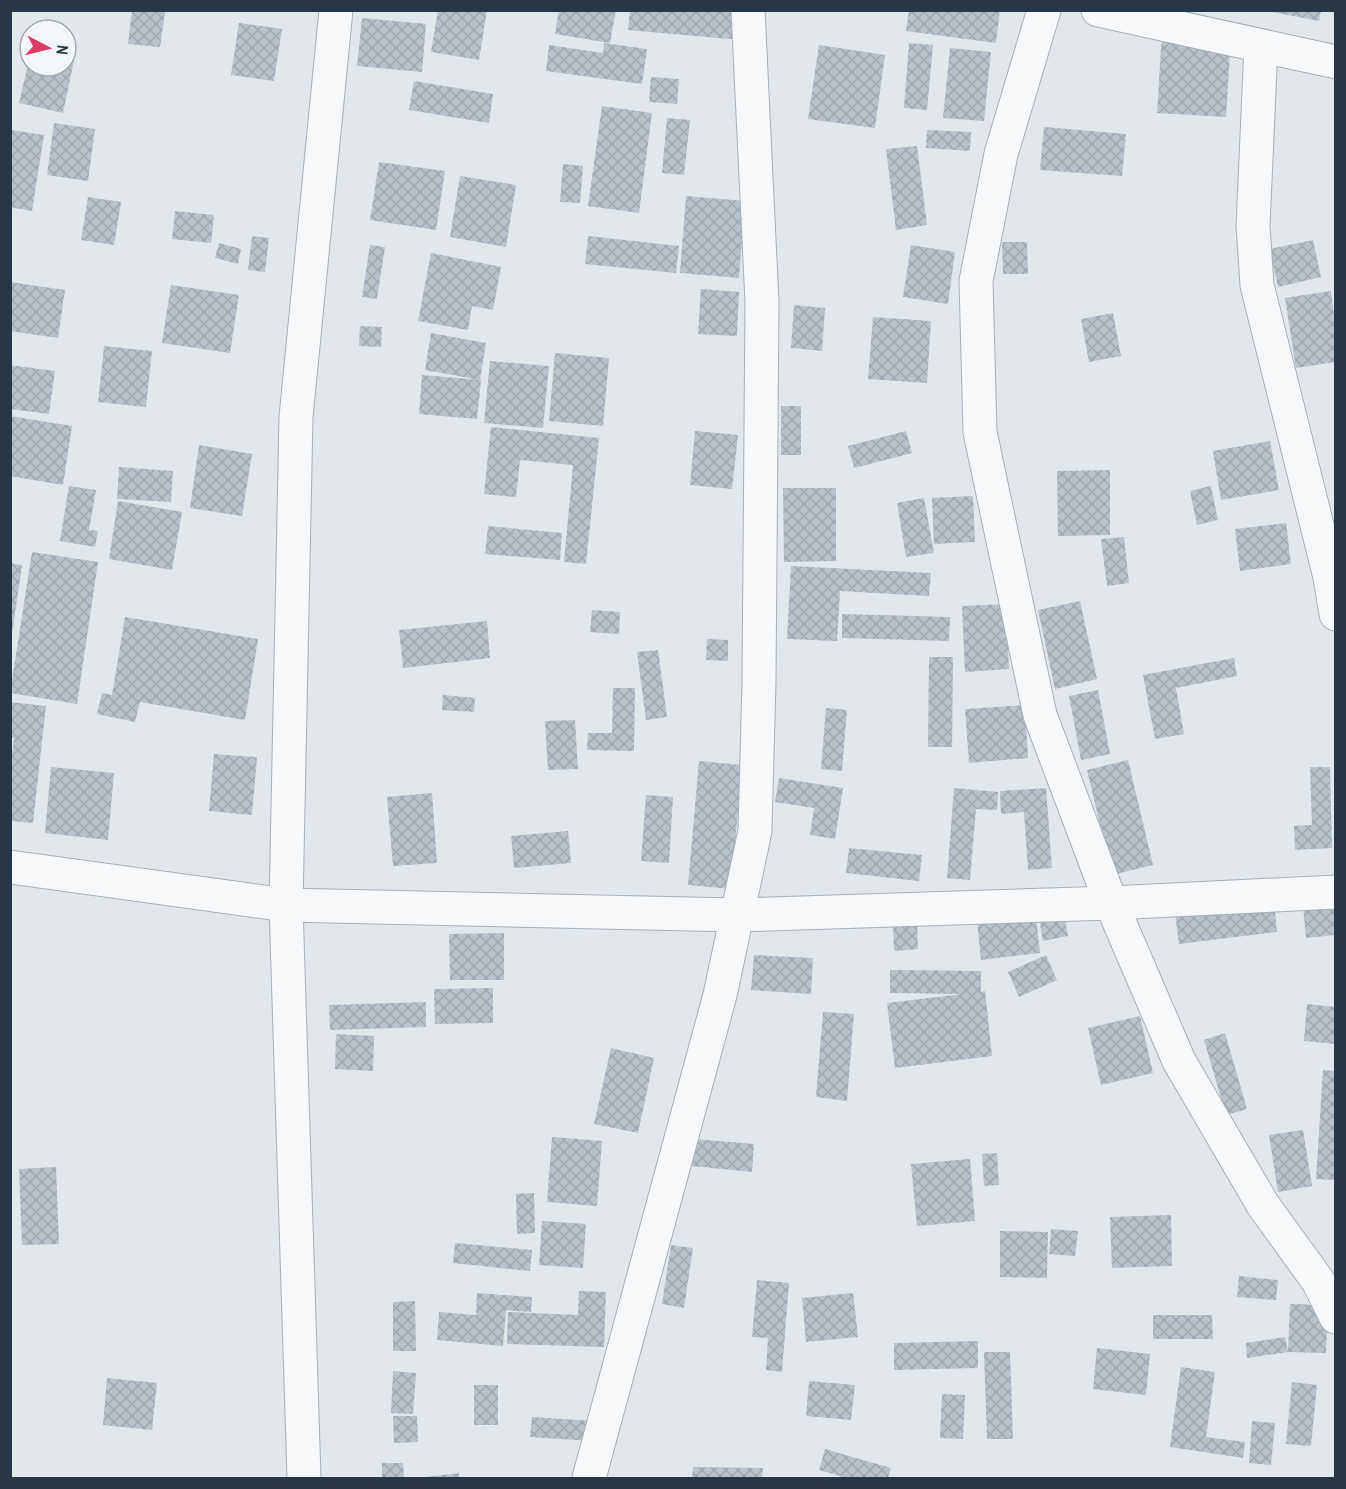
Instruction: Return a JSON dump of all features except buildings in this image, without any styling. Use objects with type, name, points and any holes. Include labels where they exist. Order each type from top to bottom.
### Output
[{"type":"street","points":[[304,1479],[286,905],[296,417],[336,10]]},
{"type":"street","points":[[589,1479],[720,995],[755,831],[759,669],[762,302],[748,10]]},
{"type":"street","points":[[1044,10],[1001,154],[976,281],[980,432],[1040,715],[1111,903],[1179,1061],[1263,1205],[1318,1281],[1335,1317]]},
{"type":"street","points":[[1098,10],[1335,62]]},
{"type":"street","points":[[1261,46],[1253,226],[1257,285],[1323,500],[1335,614]]},
{"type":"street","points":[[10,867],[286,905],[737,915],[1111,903],[1335,892]]}]
